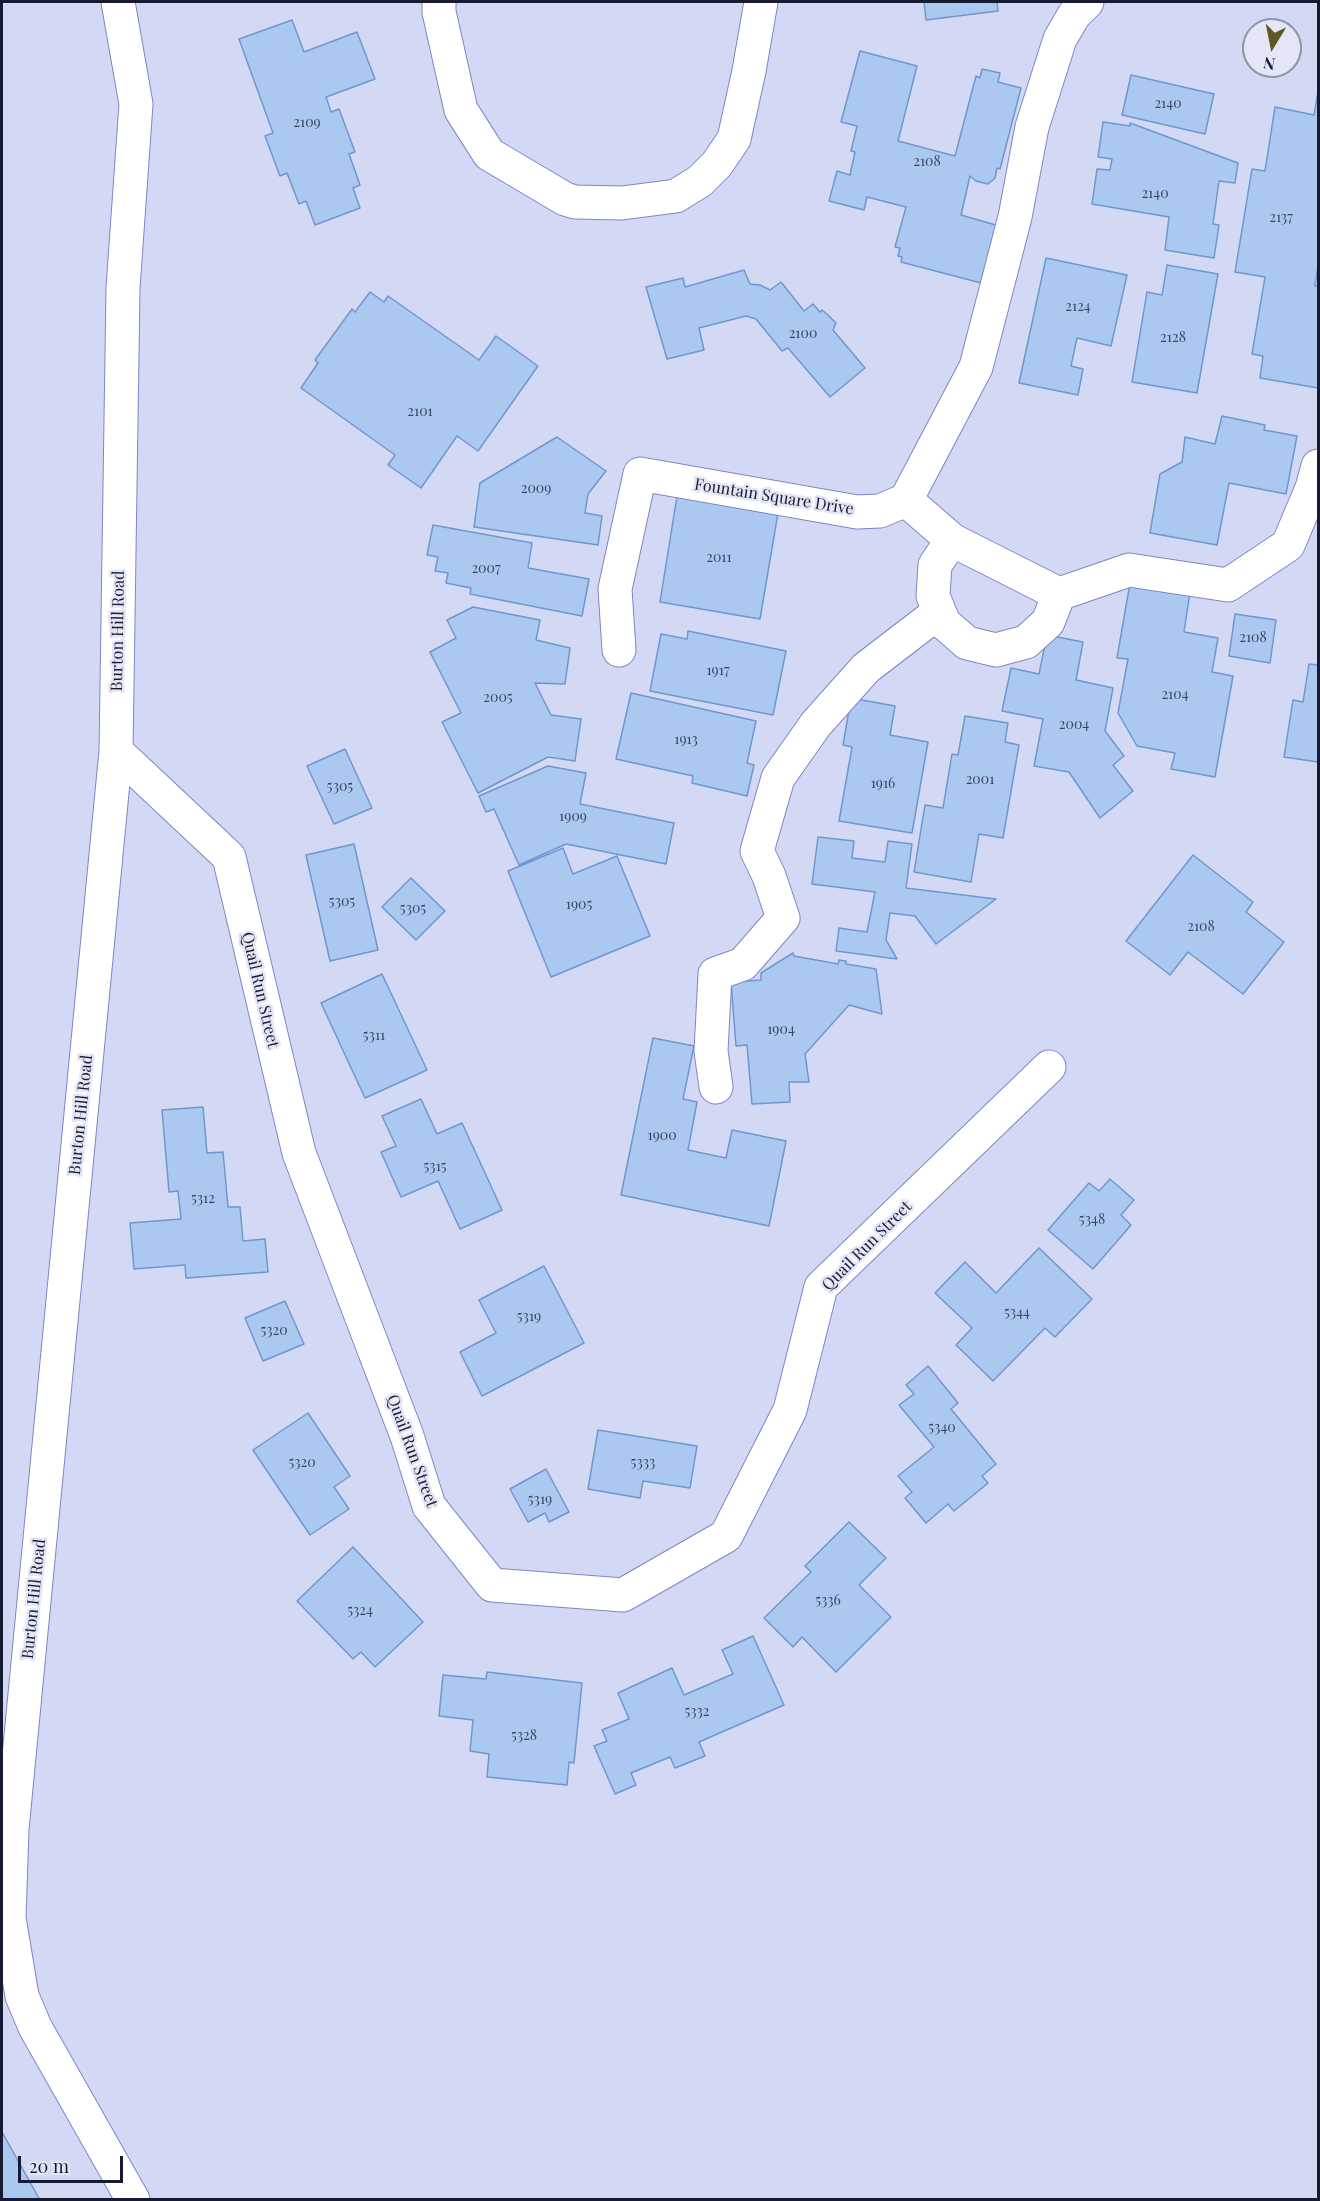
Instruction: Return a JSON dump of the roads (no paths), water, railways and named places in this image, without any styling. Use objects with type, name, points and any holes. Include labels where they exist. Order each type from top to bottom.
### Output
[{"type":"street","name":"Burton Hill Road","points":[[118,2],[136,104],[123,288],[116,751],[12,1829],[9,1918],[12,1997],[35,2028],[133,2199]]},
{"type":"street","points":[[439,2],[439,12],[461,110],[489,154],[565,199],[575,202],[622,203],[675,196],[700,181],[717,164],[734,139],[761,2]]},
{"type":"street","points":[[1087,2],[1074,15],[1060,39],[1032,127],[1015,217],[976,367],[906,500],[952,540],[1059,594],[1129,570],[1228,585],[1288,545],[1312,488],[1318,466]]},
{"type":"street","name":"Fountain Square Drive","points":[[619,650],[615,588],[640,474],[857,512],[880,511],[906,500]]},
{"type":"street","points":[[952,540],[935,565],[933,596],[944,624],[967,643],[996,650],[1026,642],[1048,622],[1059,594]]},
{"type":"street","points":[[716,1087],[711,1051],[715,974],[743,964],[783,918],[770,876],[757,851],[778,778],[816,724],[866,668],[939,612]]},
{"type":"street","name":"Quail Run Street","points":[[116,751],[229,857],[299,1153],[407,1436],[429,1506],[492,1585],[623,1595],[726,1536],[790,1410],[821,1287],[1049,1067]]}]
